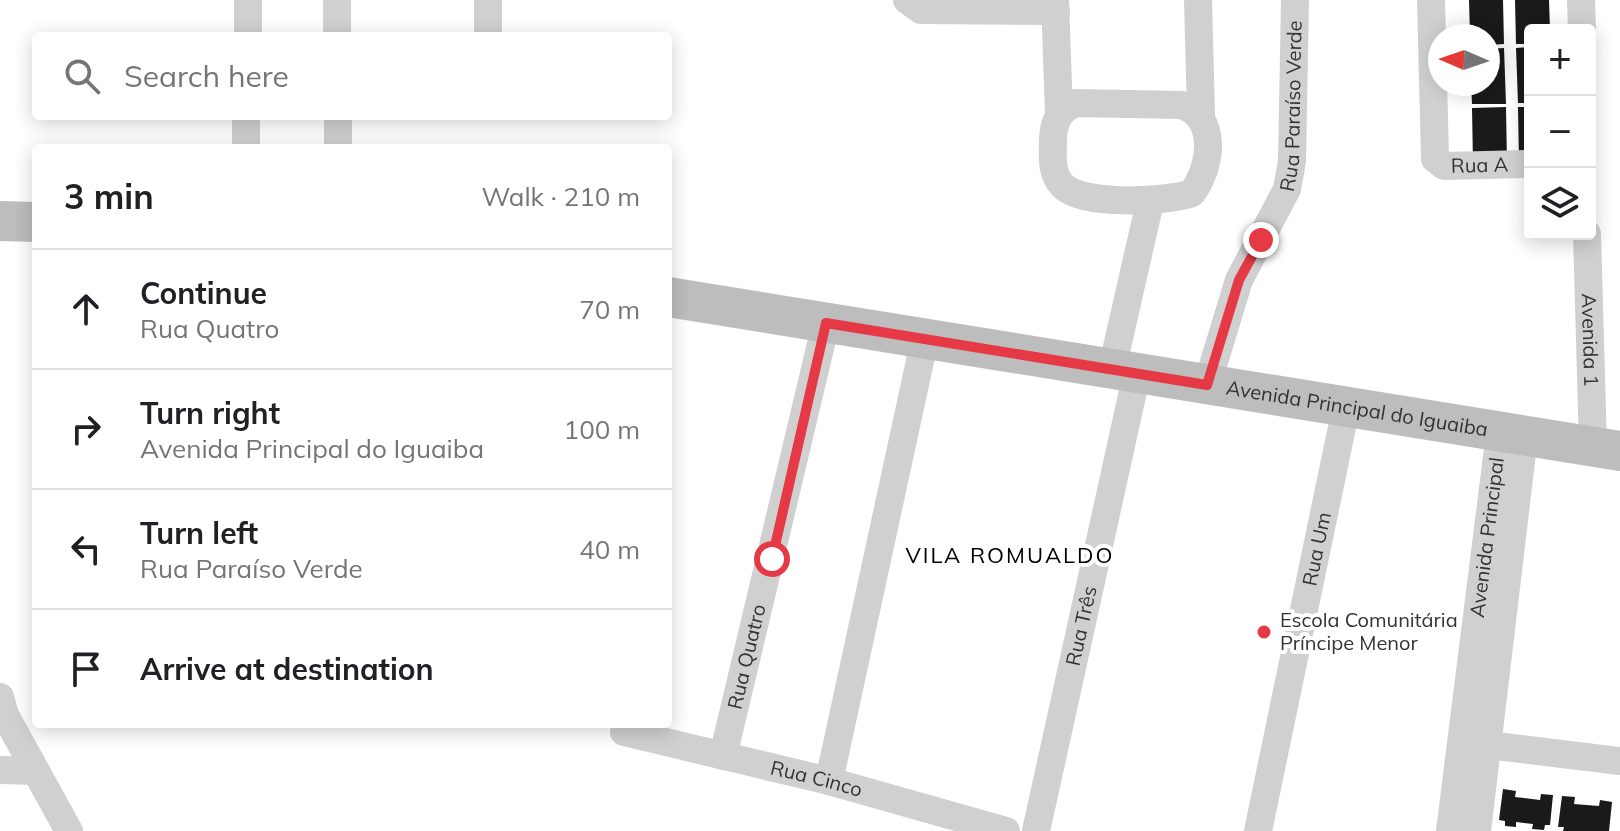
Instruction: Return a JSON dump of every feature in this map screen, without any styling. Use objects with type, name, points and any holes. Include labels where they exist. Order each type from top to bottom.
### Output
[{"type":"main road","points":[[0,221],[32,222]]},
{"type":"main road","name":"Avenida Principal do Iguaiba","points":[[672,298],[1606,449]]},
{"type":"street","points":[[248,0],[248,32]]},
{"type":"street","points":[[337,0],[337,32]]},
{"type":"street","points":[[488,0],[488,32]]},
{"type":"street","points":[[907,0],[921,10],[1056,6],[1059,114],[1054,127],[1053,165],[1063,186],[1074,194],[1150,202],[1192,193],[1201,181],[1206,166],[1207,128],[1201,114],[1198,0]]},
{"type":"street","name":"Rua Paraíso Verde","points":[[1207,385],[1239,280],[1287,189],[1292,161],[1295,0]]},
{"type":"street","name":"Rua A","points":[[1431,0],[1434,154],[1437,163],[1444,166],[1524,164]]},
{"type":"street","points":[[1581,0],[1582,24]]},
{"type":"street","points":[[1059,114],[1075,103],[1182,105],[1201,114]]},
{"type":"street","points":[[246,120],[246,144]]},
{"type":"street","points":[[338,120],[338,144]]},
{"type":"street","points":[[1125,371],[1150,202]]},
{"type":"street","name":"Avenida 1","points":[[1588,240],[1606,449]]},
{"type":"street","name":"Rua Quatro","points":[[723,756],[826,323]]},
{"type":"street","points":[[829,781],[925,338]]},
{"type":"street","name":"Rua Três","points":[[1036,831],[1125,371]]},
{"type":"street","name":"Rua Um","points":[[1258,831],[1346,408]]},
{"type":"street","name":"Avenida Principal","points":[[1477,831],[1488,745],[1512,435]]},
{"type":"street","name":"Avenida Principal","points":[[1450,831],[1512,435]]},
{"type":"street","points":[[0,697],[69,831]]},
{"type":"street","name":"Rua Cinco","points":[[624,732],[829,781],[1006,831]]},
{"type":"street","points":[[1488,745],[1620,761]]},
{"type":"street","points":[[0,770],[36,771]]},
{"type":"building","points":[[1469,0],[1503,0],[1504,44],[1500,44],[1500,24],[1470,24]]},
{"type":"building","points":[[1515,0],[1549,0],[1550,24],[1524,24],[1524,44],[1516,44]]},
{"type":"building","points":[[1524,47],[1524,103],[1518,103],[1516,48]]},
{"type":"building","points":[[1500,48],[1504,48],[1506,104],[1472,104],[1472,96],[1500,96]]},
{"type":"building","points":[[1506,107],[1507,163],[1473,164],[1472,108]]},
{"type":"building","points":[[1518,107],[1524,107],[1524,163],[1519,163]]},
{"type":"building","points":[[1503,789],[1516,791],[1515,797],[1540,800],[1541,794],[1553,795],[1550,825],[1545,825],[1544,830],[1532,829],[1533,824],[1516,822],[1516,827],[1505,826],[1505,821],[1499,820]]},
{"type":"building","points":[[1562,796],[1575,797],[1574,804],[1599,806],[1600,800],[1612,802],[1609,831],[1563,831],[1564,827],[1558,827]]},
{"type":"place","name":"Escola Comunitária Príncipe Menor","points":[[1264,632]]},
{"type":"district","name":"VILA ROMUALDO","points":[[1010,555]]},
{"type":"route","points":[[772,559],[826,323],[1207,385],[1239,280],[1261,240]]}]
